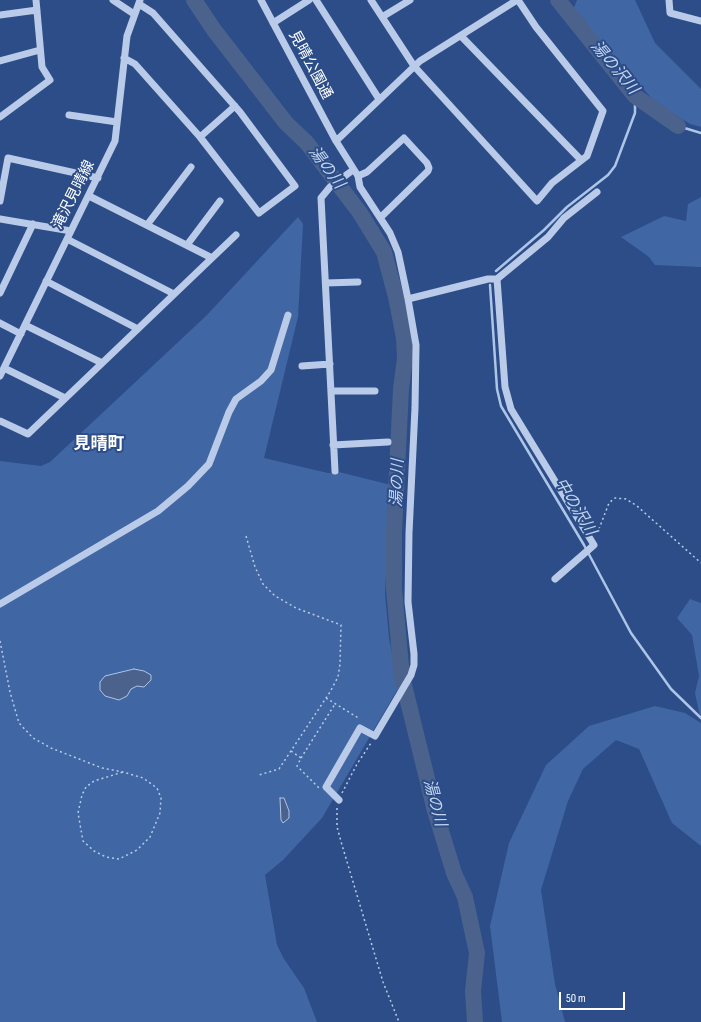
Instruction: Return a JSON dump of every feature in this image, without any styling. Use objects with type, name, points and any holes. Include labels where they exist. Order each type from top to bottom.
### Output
[{"type":"street","points":[[0,117],[50,80],[42,67],[36,0]]},
{"type":"street","points":[[113,0],[134,14]]},
{"type":"street","name":"見晴公園通","points":[[262,0],[336,141],[348,158],[352,170]]},
{"type":"street","points":[[273,23],[309,0]]},
{"type":"street","points":[[316,0],[379,99]]},
{"type":"street","points":[[336,141],[414,66],[518,0],[536,27],[603,111],[587,156],[552,183],[537,201],[414,66],[371,0]]},
{"type":"street","points":[[382,17],[410,0]]},
{"type":"street","points":[[668,0],[670,13],[701,21]]},
{"type":"street","points":[[124,58],[135,64],[200,137],[259,213],[295,186],[235,106],[153,13],[140,2]]},
{"type":"street","name":"滝沢見晴線","points":[[0,376],[115,141],[127,36],[134,14],[140,2]]},
{"type":"street","points":[[0,15],[37,10]]},
{"type":"street","points":[[461,36],[581,160]]},
{"type":"street","points":[[0,61],[40,50]]},
{"type":"street","points":[[200,137],[235,106]]},
{"type":"street","points":[[69,115],[117,122]]},
{"type":"street","points":[[358,176],[367,172],[404,138],[427,163],[429,168],[428,171],[381,217]]},
{"type":"street","points":[[0,201],[8,158],[98,178]]},
{"type":"street","points":[[147,225],[191,167]]},
{"type":"street","points":[[335,470],[321,198],[330,187],[352,170],[358,176],[360,187],[381,217],[390,233],[398,252],[416,345],[408,602],[414,654],[411,674],[375,736],[360,728],[326,787],[337,803]]},
{"type":"street","points":[[408,299],[488,279],[497,279],[548,237],[564,218],[597,192]]},
{"type":"street","points":[[89,196],[212,258]]},
{"type":"street","points":[[187,245],[220,201]]},
{"type":"street","points":[[0,219],[71,231]]},
{"type":"street","points":[[0,293],[33,224]]},
{"type":"street","points":[[0,421],[28,434],[236,235]]},
{"type":"street","points":[[67,239],[174,294]]},
{"type":"street","points":[[497,279],[505,387],[511,409],[586,532],[589,549],[555,579]]},
{"type":"street","points":[[46,282],[138,329]]},
{"type":"street","points":[[326,283],[358,282]]},
{"type":"street","points":[[0,604],[158,511],[188,486],[209,464],[229,412],[236,399],[261,381],[271,370],[288,315]]},
{"type":"street","points":[[0,323],[21,334]]},
{"type":"street","points":[[25,325],[102,363]]},
{"type":"street","points":[[302,366],[330,364]]},
{"type":"street","points":[[4,368],[65,398]]},
{"type":"street","points":[[331,391],[375,391]]},
{"type":"street","points":[[334,445],[388,442]]},
{"type":"path","points":[[586,532],[599,529],[610,504],[615,498],[626,499],[637,506],[701,563]]},
{"type":"path","points":[[246,536],[255,567],[263,584],[275,596],[296,608],[341,625],[340,664],[338,676],[326,698],[279,769],[258,775]]},
{"type":"path","points":[[0,641],[10,692],[20,723],[33,738],[51,748],[102,768],[122,772],[144,778],[157,788],[161,798],[160,813],[150,837],[137,850],[119,859],[106,857],[94,851],[83,841],[78,813],[82,795],[86,787],[94,781],[122,772]]},
{"type":"path","points":[[326,698],[360,719]]},
{"type":"path","points":[[321,790],[297,766],[335,704]]},
{"type":"path","points":[[375,736],[357,764],[337,803],[337,827],[383,982],[399,1022]]},
{"type":"path","points":[[291,751],[301,758]]},
{"type":"shaded area","points":[[577,0],[635,0],[655,43],[701,89],[701,127],[690,124],[655,102],[573,10]]},
{"type":"shaded area","points":[[701,197],[701,267],[655,265],[649,257],[621,237],[664,216],[686,221],[688,204]]},
{"type":"shaded area","points":[[298,217],[303,224],[298,317],[264,458],[328,473],[339,472],[391,485],[385,594],[389,638],[399,687],[322,818],[283,860],[265,875],[277,945],[284,959],[304,988],[317,1022],[0,1022],[0,461],[41,466],[50,462],[207,315]]},
{"type":"shaded area","points":[[690,599],[701,603],[701,722],[695,693],[699,676],[692,635],[677,618]]},
{"type":"shaded area","points":[[134,669],[144,671],[151,675],[151,680],[144,687],[137,686],[131,689],[127,696],[119,700],[105,696],[100,690],[100,682],[105,676]]},
{"type":"shaded area","points":[[655,706],[685,713],[701,723],[701,846],[672,823],[639,749],[616,740],[583,769],[568,801],[541,890],[555,984],[565,1022],[502,1022],[490,926],[509,843],[546,765],[589,726]]},
{"type":"shaded area","points":[[280,798],[284,798],[289,811],[289,818],[283,823],[281,820]]},
{"type":"waterway","name":"湯の川","points":[[194,0],[214,30],[286,123],[307,143],[360,213],[384,252],[396,297],[404,338],[405,358],[401,389],[394,532],[394,589],[402,677],[435,811],[454,873],[465,897],[477,953],[473,991],[475,1022]]},
{"type":"waterway","name":"湯の沢川","points":[[558,0],[635,96],[678,126]]},
{"type":"waterway","name":"中の沢川","points":[[496,271],[544,230],[567,207],[608,175],[615,166],[635,113],[635,96]]},
{"type":"waterway","name":"湯の沢川","points":[[678,126],[701,133]]},
{"type":"waterway","name":"中の沢川","points":[[490,285],[497,389],[501,406],[584,545],[631,633],[671,689],[701,718]]},
{"type":"district","name":"見晴町","points":[[99,445]]}]
